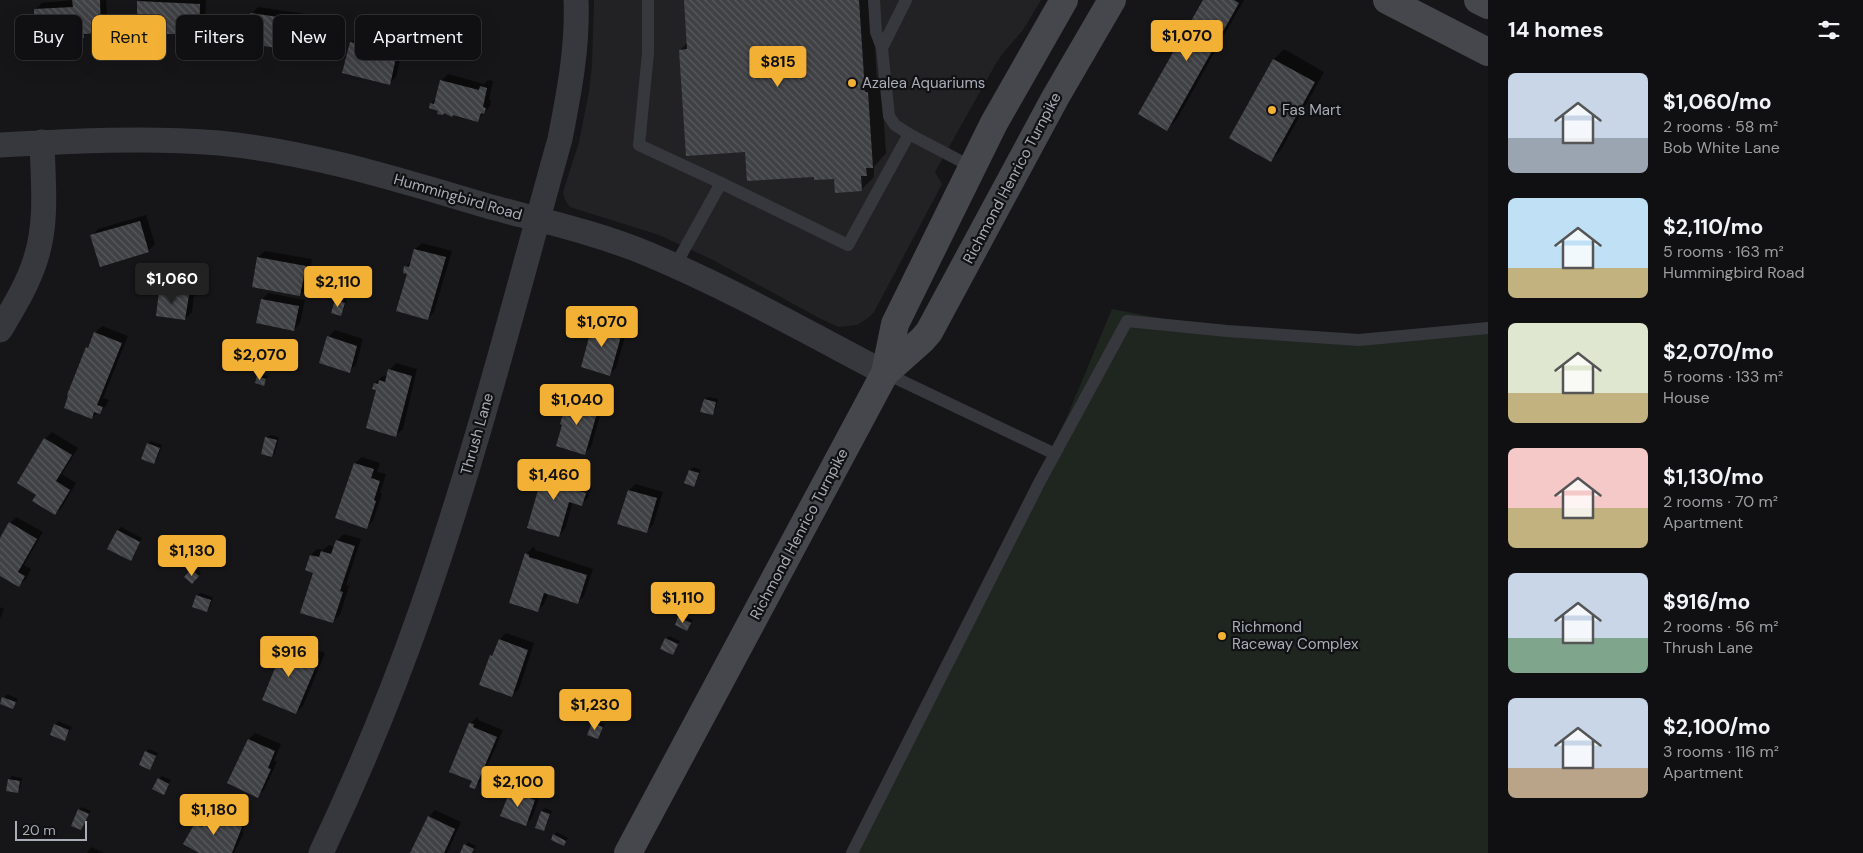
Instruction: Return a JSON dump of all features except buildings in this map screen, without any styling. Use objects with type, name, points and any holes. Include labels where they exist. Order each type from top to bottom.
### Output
[{"type":"main road","name":"Richmond Henrico Turnpike","points":[[628,853],[885,373],[895,324],[972,167],[1064,0]]},
{"type":"main road","name":"Richmond Henrico Turnpike","points":[[885,373],[929,332],[1055,98],[1112,0]]},
{"type":"main road","points":[[1387,0],[1488,52]]},
{"type":"street","name":"Thrush Lane","points":[[321,853],[375,734],[422,608],[463,484],[560,139],[569,96],[575,50],[576,0]]},
{"type":"street","name":"Hummingbird Road","points":[[0,145],[139,139],[220,144],[300,156],[359,169],[598,236],[644,252],[885,373]]},
{"type":"street","points":[[0,330],[20,296],[37,253],[43,217],[42,142]]},
{"type":"lane","points":[[648,0],[649,33],[639,145],[848,245],[909,134]]},
{"type":"lane","points":[[874,0],[876,32],[882,48],[889,116],[895,125],[909,134],[972,167]]},
{"type":"lane","points":[[882,48],[906,0]]},
{"type":"lane","points":[[675,266],[721,183]]},
{"type":"lane","points":[[852,853],[1055,454],[1127,321],[1227,331],[1359,340],[1488,328]]},
{"type":"lane","points":[[885,373],[1055,454]]},
{"type":"shaded area","points":[[594,0],[1041,0],[1023,30],[995,65],[935,172],[942,184],[874,312],[857,325],[838,327],[711,259],[659,235],[570,207],[565,200],[563,192],[579,142],[589,92],[592,65]]},
{"type":"shaded area","name":"Richmond Raceway Complex","points":[[1112,309],[1227,331],[1359,340],[1488,328],[1488,853],[846,853],[1066,419]]},
{"type":"place","name":"Azalea Aquariums","points":[[852,83]]},
{"type":"place","name":"Fas Mart","points":[[1272,110]]},
{"type":"place","name":"Richmond Raceway Complex","points":[[1222,636]]}]
